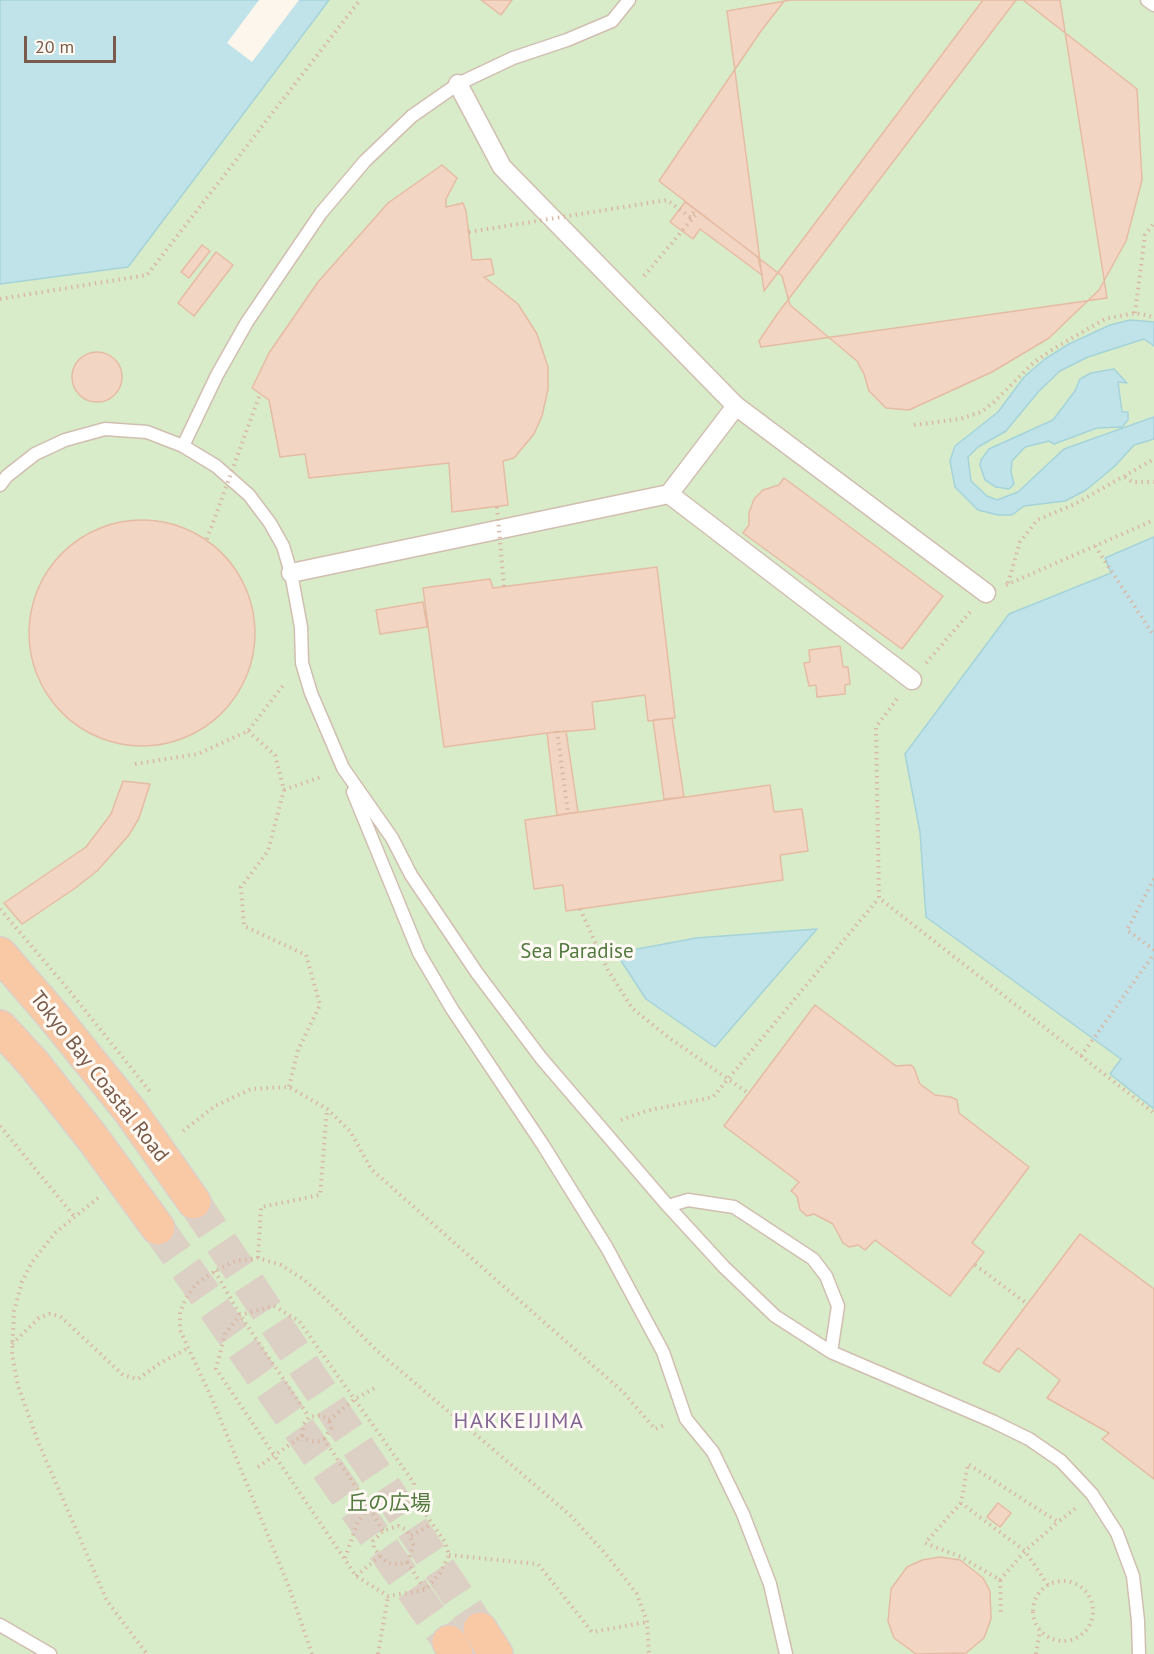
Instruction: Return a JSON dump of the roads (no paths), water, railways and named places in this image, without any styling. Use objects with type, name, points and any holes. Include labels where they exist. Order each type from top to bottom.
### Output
[{"type":"highway","name":"Tokyo Bay Coastal Road","points":[[0,954],[55,1018],[147,1102],[194,1202]]},
{"type":"highway","name":"Tokyo Bay Coastal Road","points":[[0,1027],[34,1064],[94,1140],[158,1228]]},
{"type":"street","points":[[458,84],[502,167],[736,406],[986,593]]},
{"type":"street","points":[[291,573],[669,494],[736,406]]},
{"type":"street","points":[[669,494],[912,680]]},
{"type":"lane","points":[[183,446],[217,375],[242,331],[321,213],[365,161],[412,116],[458,84],[513,58],[567,40],[612,21],[629,0]]},
{"type":"lane","points":[[1147,0],[1154,5]]},
{"type":"lane","points":[[0,485],[7,476],[35,454],[65,440],[105,429],[147,432],[183,446],[216,466],[249,495],[270,523],[283,546],[291,573],[301,627],[302,663],[311,693],[419,953],[452,1009],[543,1146],[607,1248],[663,1352],[686,1419],[713,1452],[743,1514],[770,1584],[786,1654]]},
{"type":"lane","points":[[343,768],[392,838],[411,875],[477,974],[541,1058],[668,1206],[724,1267],[775,1316],[831,1352],[1029,1439],[1061,1461],[1092,1494],[1117,1533],[1133,1576],[1138,1621],[1138,1654]]},
{"type":"lane","points":[[668,1206],[688,1200],[734,1207],[813,1259],[826,1276],[838,1306],[831,1352]]},
{"type":"lane","points":[[0,1624],[50,1654]]},
{"type":"water","points":[[0,0],[329,0],[128,267],[0,284]]},
{"type":"water","points":[[1130,320],[1154,322],[1154,346],[1144,339],[1088,357],[1060,371],[1039,391],[1006,431],[978,447],[968,457],[971,481],[987,496],[997,500],[1018,492],[1064,449],[1154,417],[1154,439],[1134,445],[1115,466],[1086,490],[1065,501],[1024,506],[1012,515],[998,515],[978,510],[955,487],[950,461],[955,446],[998,412],[1024,377],[1045,359],[1069,344],[1110,325]]},
{"type":"water","points":[[1114,369],[1127,383],[1118,382],[1122,412],[1128,412],[1128,420],[1122,427],[1097,428],[1054,444],[1049,441],[1025,447],[1012,461],[1011,472],[1014,484],[1009,489],[996,487],[985,480],[980,465],[989,449],[1053,420],[1075,391],[1080,379],[1091,373]]},
{"type":"water","points":[[1154,537],[1154,1109],[1110,1074],[1121,1059],[926,917],[920,832],[905,754],[1009,614],[1111,573],[1105,558]]},
{"type":"water","points":[[817,929],[715,1047],[646,999],[616,953],[696,938]]},
{"type":"tunnel","points":[[194,1202],[480,1629]]},
{"type":"tunnel","points":[[158,1228],[449,1642]]},
{"type":"district","name":"HAKKEIJIMA","points":[[519,1422]]},
{"type":"park label","name":"Sea Paradise","points":[[577,952]]},
{"type":"park label","name":"丘の広場","points":[[389,1504]]}]
